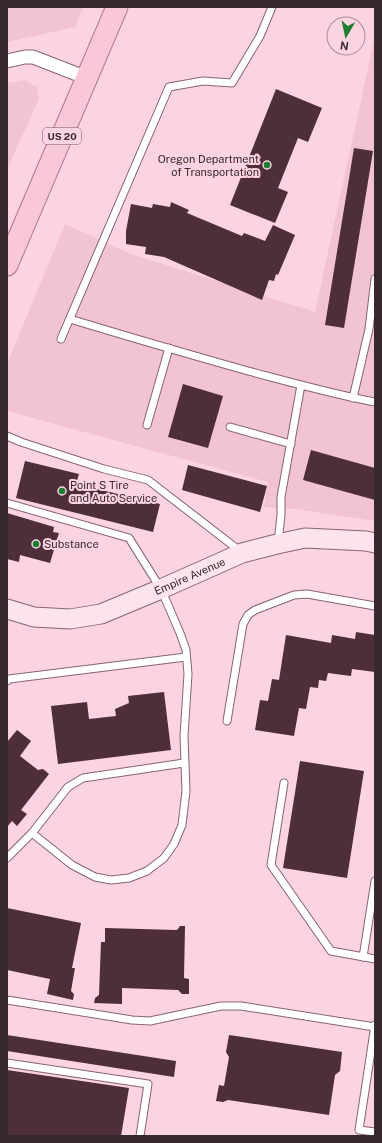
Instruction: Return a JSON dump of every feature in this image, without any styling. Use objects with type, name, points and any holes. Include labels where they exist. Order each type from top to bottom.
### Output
[{"type":"main road","name":"US 20","points":[[7,265],[117,7]]},
{"type":"street","points":[[7,61],[25,56],[33,57],[87,78]]},
{"type":"street","name":"Empire Avenue","points":[[7,609],[34,617],[70,619],[101,614],[242,553],[305,538],[366,541],[375,543]]},
{"type":"lane","points":[[61,339],[169,87],[203,81],[232,83],[260,36],[272,7]]},
{"type":"lane","points":[[353,398],[368,329],[375,279]]},
{"type":"lane","points":[[70,319],[301,385],[375,402]]},
{"type":"lane","points":[[147,425],[169,348]]},
{"type":"lane","points":[[278,544],[281,498],[301,385]]},
{"type":"lane","points":[[230,427],[291,444]]},
{"type":"lane","points":[[7,436],[104,469],[148,480],[242,553]]},
{"type":"lane","points":[[7,503],[129,538],[161,589],[186,650],[188,674],[184,736],[186,791],[182,825],[174,844],[164,858],[148,871],[129,878],[111,880],[96,877],[72,865],[32,833]]},
{"type":"lane","points":[[227,720],[243,624],[248,615],[255,610],[294,595],[307,594],[375,606]]},
{"type":"lane","points":[[7,681],[9,679],[186,657]]},
{"type":"lane","points":[[7,858],[32,833],[68,787],[83,778],[184,763]]},
{"type":"lane","points":[[284,783],[270,865],[332,951],[375,959]]},
{"type":"lane","points":[[363,957],[375,881]]},
{"type":"lane","points":[[7,1000],[132,1020],[150,1021],[221,1006],[241,1006],[375,1026],[359,1130],[375,1132]]},
{"type":"lane","points":[[7,1063],[148,1084],[140,1136]]},
{"type":"shaded area","points":[[7,7],[83,7],[75,27],[7,42]]},
{"type":"shaded area","points":[[375,36],[375,521],[295,509],[264,507],[268,482],[7,411],[7,364],[65,224],[128,253],[315,312]]},
{"type":"shaded area","points":[[26,80],[37,88],[39,99],[7,169],[7,83]]},
{"type":"building","name":"Oregon Department of Transportation","points":[[276,89],[322,108],[308,142],[298,138],[278,188],[288,192],[275,223],[230,205]]},
{"type":"building","points":[[354,148],[373,151],[344,328],[325,325]]},
{"type":"building","points":[[171,202],[189,210],[187,213],[242,236],[244,233],[265,241],[273,225],[295,235],[278,275],[276,274],[274,281],[269,280],[262,300],[164,257],[145,254],[146,247],[126,244],[126,231],[131,204],[152,208],[153,204],[170,207]]},
{"type":"building","points":[[183,384],[223,396],[208,448],[168,437]]},
{"type":"building","points":[[311,450],[375,468],[375,500],[303,480]]},
{"type":"building","name":"Point S Tire and Auto Service","points":[[25,461],[79,474],[76,484],[160,504],[153,532],[16,498]]},
{"type":"building","points":[[188,465],[267,486],[260,512],[182,490]]},
{"type":"building","name":"Substance","points":[[7,513],[54,527],[53,532],[59,533],[50,563],[20,555],[19,562],[7,559]]},
{"type":"building","points":[[356,632],[375,635],[375,672],[352,669],[351,676],[328,673],[326,681],[319,680],[318,688],[310,687],[306,709],[299,708],[294,736],[255,730],[260,700],[268,701],[272,679],[279,680],[286,635],[331,643],[332,635],[355,639]]},
{"type":"building","points":[[164,692],[171,750],[58,764],[51,706],[87,702],[89,719],[116,716],[115,709],[129,703],[128,696]]},
{"type":"building","points":[[17,730],[31,741],[20,756],[38,770],[43,769],[49,774],[21,810],[27,814],[17,826],[12,821],[7,827],[7,742]]},
{"type":"building","points":[[300,761],[364,771],[347,878],[283,868]]},
{"type":"building","points":[[7,908],[81,923],[72,968],[75,968],[71,991],[74,994],[73,1000],[47,994],[50,979],[7,970]]},
{"type":"building","points":[[180,926],[185,926],[184,978],[189,979],[189,994],[182,994],[178,990],[122,988],[122,1004],[94,1003],[95,998],[99,995],[101,942],[105,942],[105,928],[177,930]]},
{"type":"building","points":[[7,1035],[176,1061],[174,1077],[7,1051]]},
{"type":"building","points":[[229,1035],[342,1052],[340,1071],[335,1075],[329,1115],[228,1100],[223,1102],[216,1101],[219,1085],[224,1086],[229,1057],[226,1052]]},
{"type":"building","points":[[7,1070],[129,1088],[121,1136],[7,1136]]},
{"type":"place","name":"Oregon Department of Transportation","points":[[267,165]]},
{"type":"place","name":"Point S Tire and Auto Service","points":[[62,491]]},
{"type":"place","name":"Substance","points":[[36,544]]}]
